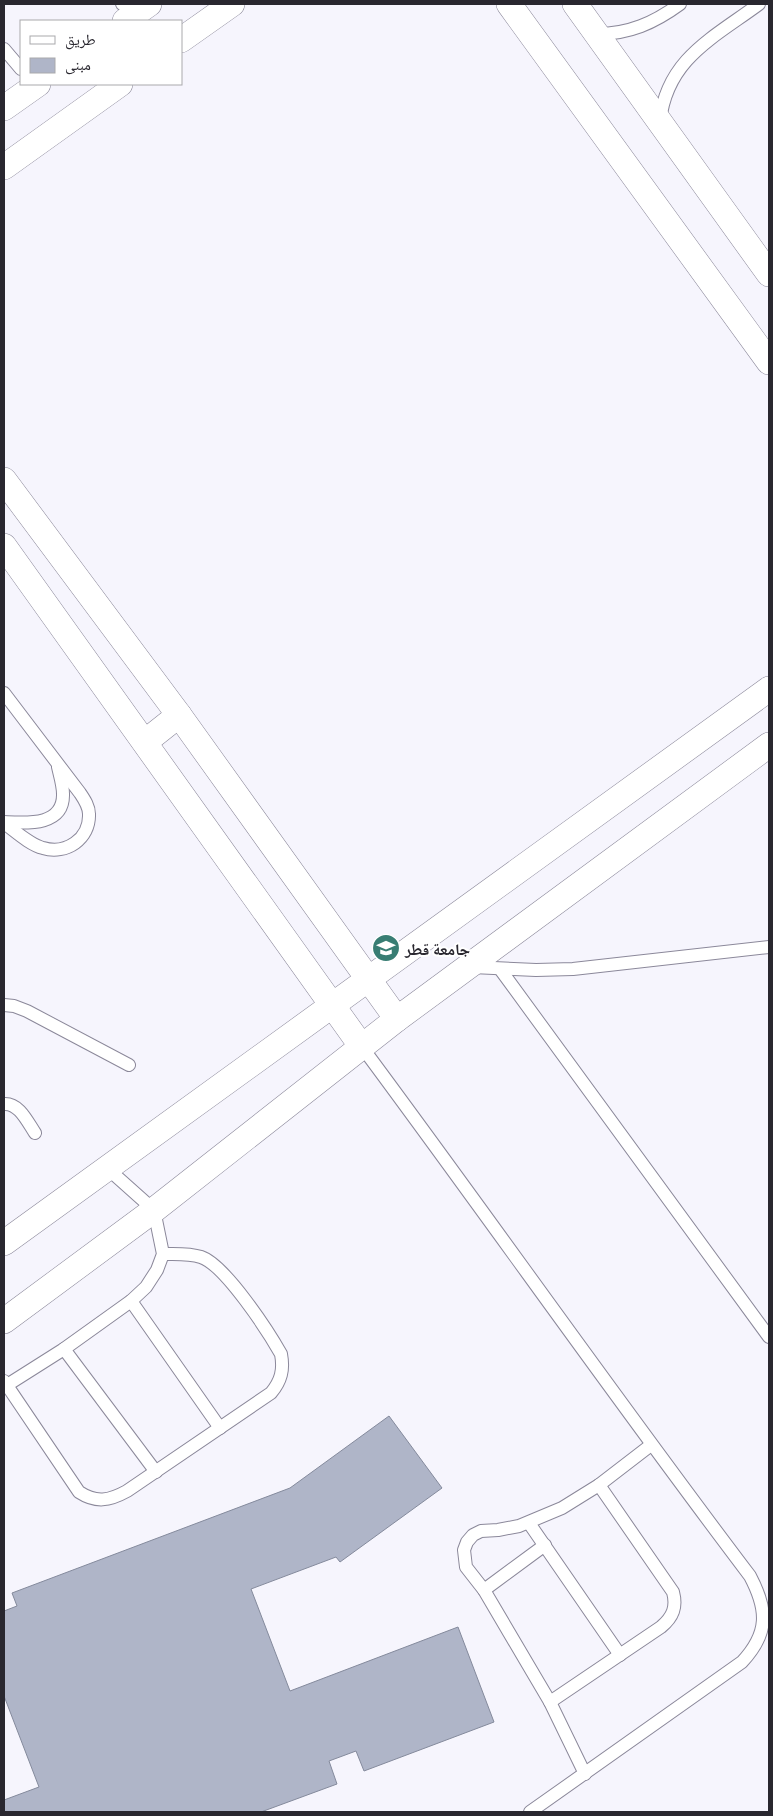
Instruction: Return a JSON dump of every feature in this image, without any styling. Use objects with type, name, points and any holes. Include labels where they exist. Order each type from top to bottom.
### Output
[{"type":"street","points":[[126,20],[148,4]]},
{"type":"street","points":[[182,39],[232,4]]},
{"type":"street","points":[[508,4],[769,362]]},
{"type":"street","points":[[575,4],[769,274]]},
{"type":"street","points":[[4,108],[37,85]]},
{"type":"street","points":[[4,167],[119,85]]},
{"type":"street","points":[[4,480],[12,509],[179,715],[397,1019]]},
{"type":"street","points":[[4,546],[362,1046]]},
{"type":"street","points":[[4,1243],[769,689]]},
{"type":"street","points":[[145,742],[179,715]]},
{"type":"street","points":[[4,1322],[154,1210],[467,966],[769,745]]},
{"type":"lane","points":[[122,4],[148,4]]},
{"type":"lane","points":[[597,34],[614,34],[638,28],[660,18],[680,4]]},
{"type":"lane","points":[[660,122],[661,109],[669,85],[682,63],[701,46],[759,4]]},
{"type":"lane","points":[[4,49],[20,68]]},
{"type":"lane","points":[[4,693],[86,802],[89,814],[88,825],[83,836],[74,844],[64,849],[52,850],[41,848],[4,822]]},
{"type":"lane","points":[[4,822],[39,823],[48,820],[56,814],[64,796],[57,764]]},
{"type":"lane","points":[[467,966],[500,969],[573,969],[769,948]]},
{"type":"lane","points":[[500,969],[769,1337]]},
{"type":"lane","points":[[4,1004],[27,1011],[129,1065]]},
{"type":"lane","points":[[362,1046],[455,1172],[651,1446],[750,1576],[758,1591],[762,1605],[760,1637],[742,1662],[530,1812]]},
{"type":"lane","points":[[4,1104],[12,1104],[17,1108],[35,1132]]},
{"type":"lane","points":[[107,1168],[154,1210],[163,1254],[152,1279],[131,1302],[64,1349],[5,1384],[79,1492],[97,1500],[108,1500],[117,1496],[156,1472],[271,1393],[278,1385],[282,1375],[283,1364],[281,1354],[231,1281],[211,1262],[200,1257],[163,1254]]},
{"type":"lane","points":[[131,1302],[220,1428]]},
{"type":"lane","points":[[64,1349],[156,1472]]},
{"type":"lane","points":[[585,1774],[550,1702],[484,1590],[466,1567],[464,1550],[467,1542],[481,1532],[529,1523],[562,1508],[599,1485],[651,1446]]},
{"type":"lane","points":[[550,1702],[669,1620],[674,1612],[676,1601],[673,1592],[599,1485]]},
{"type":"lane","points":[[529,1523],[620,1655]]},
{"type":"lane","points":[[484,1590],[545,1545]]},
{"type":"building","points":[[389,1416],[442,1488],[340,1562],[336,1557],[251,1589],[290,1691],[458,1627],[494,1722],[364,1771],[356,1751],[329,1761],[337,1784],[261,1812],[4,1812],[4,1800],[39,1787],[4,1696],[4,1611],[17,1606],[12,1593],[290,1488]]},
{"type":"place","name":"جامعة قطر","points":[[386,948]]}]
